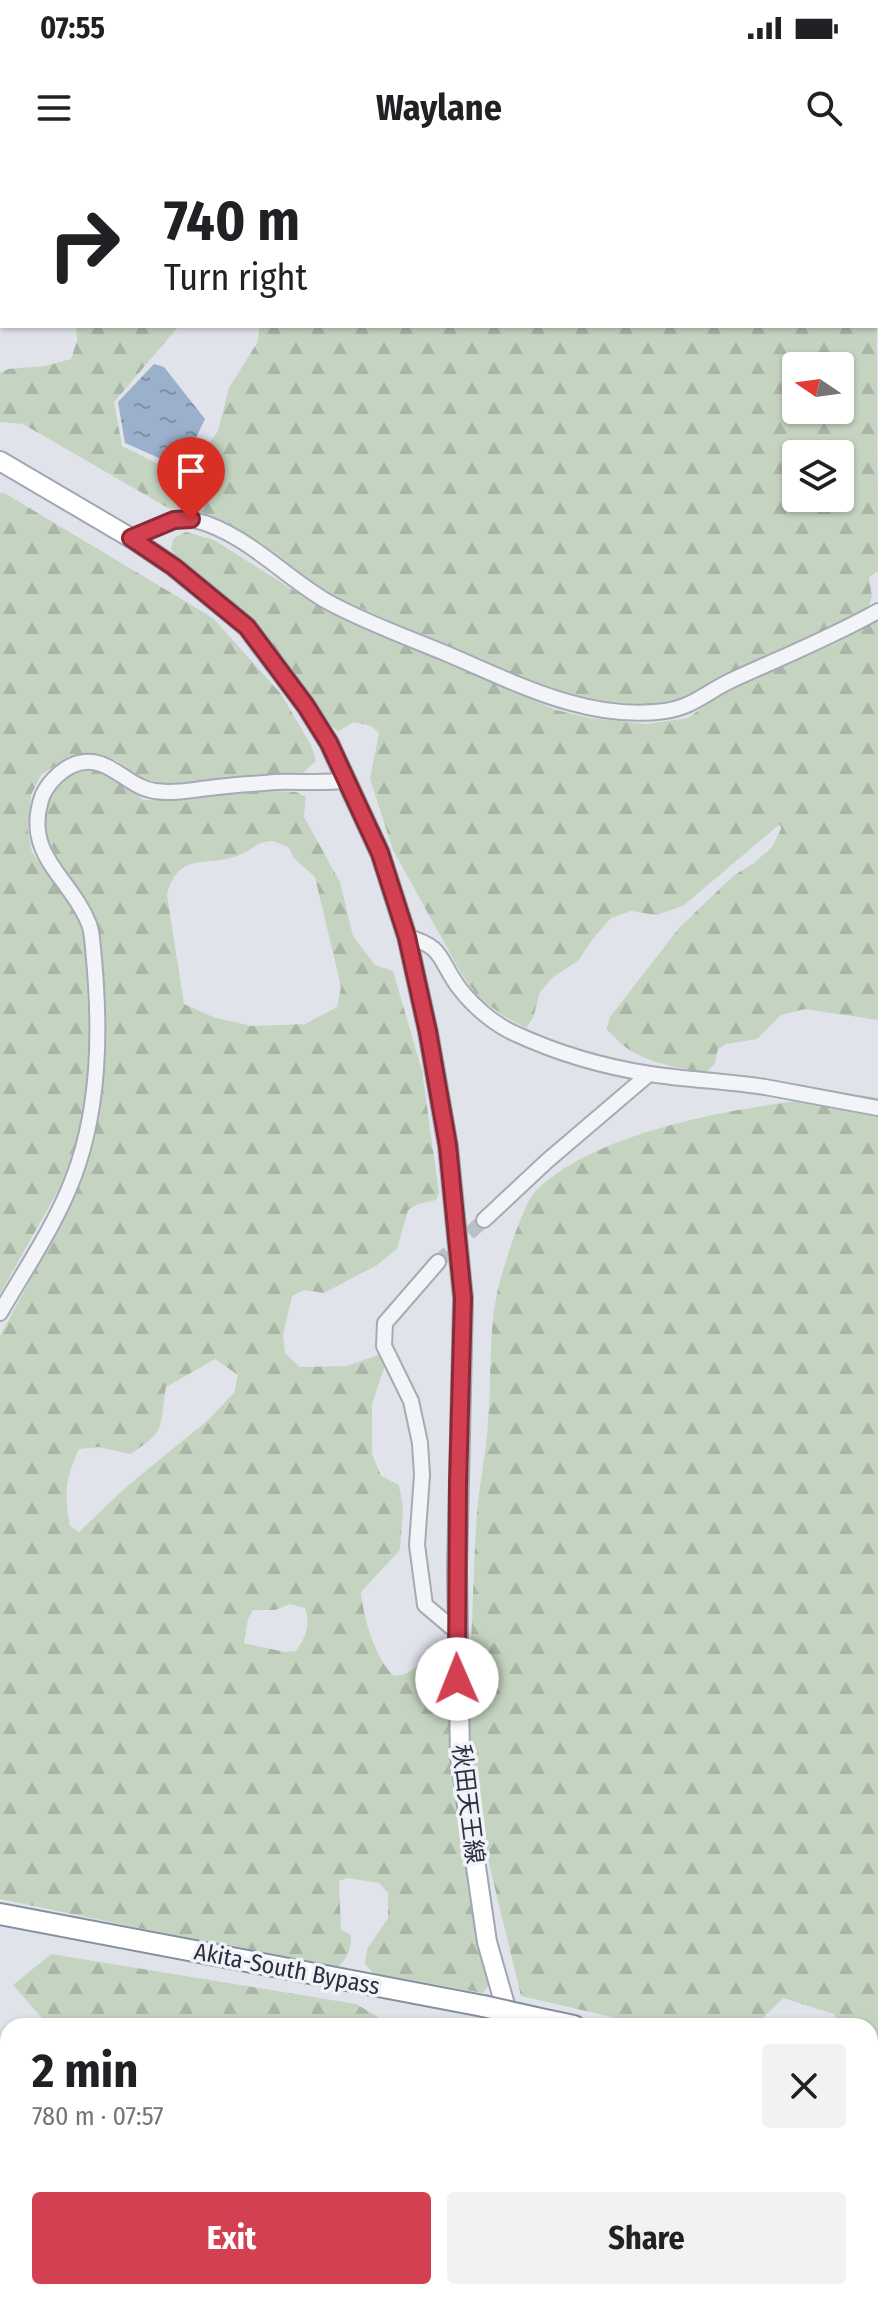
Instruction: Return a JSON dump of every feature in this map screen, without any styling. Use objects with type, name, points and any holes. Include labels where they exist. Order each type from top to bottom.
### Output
[{"type":"highway","name":"Akita-South Bypass","points":[[0,1914],[536,2018]]},
{"type":"main road","name":"秋田天王線","points":[[0,461],[131,538],[174,567],[247,627],[306,706],[329,743],[380,853],[407,937],[448,1146],[463,1298],[457,1632],[460,1757],[487,1942],[509,2018]]},
{"type":"street","points":[[131,538],[174,520],[191,519],[214,527],[329,602],[541,693],[610,712],[667,711],[690,705],[727,682],[836,635],[878,611]]},
{"type":"street","points":[[0,1313],[68,1191],[81,1155],[95,1095],[97,1034],[90,926],[43,851],[37,833],[43,792],[57,776],[73,765],[94,761],[116,769],[135,784],[154,791],[181,792],[266,783],[348,780]]},
{"type":"street","points":[[407,937],[428,942],[458,987],[477,1008],[514,1034],[606,1065],[649,1074],[765,1087],[878,1108]]},
{"type":"street","points":[[484,1220],[547,1161],[649,1074]]},
{"type":"street","points":[[438,1262],[385,1323],[384,1346],[411,1401],[420,1443],[422,1475],[417,1545],[425,1605],[457,1632]]},
{"type":"green space","points":[[76,328],[177,328],[114,402],[122,446],[160,465],[193,466],[218,431],[229,388],[257,343],[260,328],[877,328],[878,571],[869,577],[872,597],[866,613],[723,676],[682,700],[654,707],[613,706],[582,699],[510,674],[325,592],[202,512],[170,509],[23,424],[0,422],[0,373],[71,359],[77,341]]},
{"type":"green space","points":[[0,493],[213,618],[281,694],[311,745],[316,761],[302,774],[166,784],[141,778],[116,760],[101,756],[70,756],[41,775],[31,795],[28,831],[32,852],[77,916],[85,940],[89,1039],[85,1105],[69,1171],[0,1294]]},
{"type":"green space","points":[[186,532],[214,540],[322,608],[556,710],[590,718],[647,724],[688,718],[722,693],[836,643],[878,616],[878,1020],[805,1009],[781,1015],[757,1039],[726,1044],[718,1049],[715,1063],[706,1073],[639,1055],[607,1029],[610,1017],[679,928],[733,876],[772,847],[781,829],[780,824],[683,906],[656,915],[631,911],[611,918],[579,960],[553,977],[540,992],[533,1018],[526,1028],[504,1016],[479,998],[462,975],[393,850],[370,779],[379,733],[371,726],[354,722],[338,731],[330,725],[263,636],[179,560],[171,549],[174,538]]},
{"type":"green space","points":[[97,767],[144,800],[185,800],[232,789],[296,792],[306,797],[304,817],[340,882],[353,936],[375,965],[393,971],[422,1071],[439,1193],[436,1200],[408,1210],[397,1249],[377,1265],[324,1293],[304,1290],[292,1296],[283,1335],[285,1353],[300,1367],[347,1366],[378,1355],[385,1365],[372,1404],[372,1454],[381,1476],[399,1485],[403,1509],[400,1550],[361,1592],[362,1602],[376,1648],[394,1676],[406,1674],[434,1654],[443,1656],[448,1669],[450,1755],[470,1893],[491,1982],[483,1993],[373,1973],[365,1964],[367,1949],[388,1918],[388,1893],[379,1883],[347,1878],[339,1881],[341,1930],[351,1935],[348,1954],[336,1969],[0,1899],[0,1336],[36,1269],[92,1148],[103,1092],[100,942],[91,911],[61,865],[46,835],[43,818],[50,797],[66,776]],"holes":[[[273,841],[288,847],[295,859],[315,877],[341,987],[337,1007],[305,1024],[251,1026],[213,1017],[184,1004],[167,895],[172,881],[186,866],[227,859]],[[215,1359],[238,1375],[234,1393],[207,1421],[126,1487],[79,1532],[70,1526],[67,1505],[68,1478],[79,1449],[99,1447],[130,1454],[142,1446],[160,1426],[166,1387]],[[290,1604],[305,1608],[308,1620],[306,1630],[296,1651],[285,1652],[244,1643],[248,1619],[253,1610],[275,1610]]]},
{"type":"green space","points":[[858,1095],[878,1098],[878,2018],[836,2018],[834,2014],[783,1998],[763,2018],[616,2018],[521,1996],[480,1819],[471,1759],[469,1716],[478,1501],[488,1422],[493,1322],[504,1268],[519,1224],[534,1193],[563,1170],[599,1150],[686,1121],[821,1098]]},
{"type":"green space","points":[[51,1954],[356,2004],[378,2017],[42,2018],[13,1985]]},
{"type":"water","points":[[154,364],[164,367],[205,419],[185,460],[159,458],[125,443],[118,402]]},
{"type":"tunnel","points":[[438,1262],[484,1220]]},
{"type":"route","points":[[191,519],[174,520],[131,538],[174,567],[247,627],[306,706],[348,780],[380,853],[407,937],[448,1146],[463,1298],[457,1679]]}]
